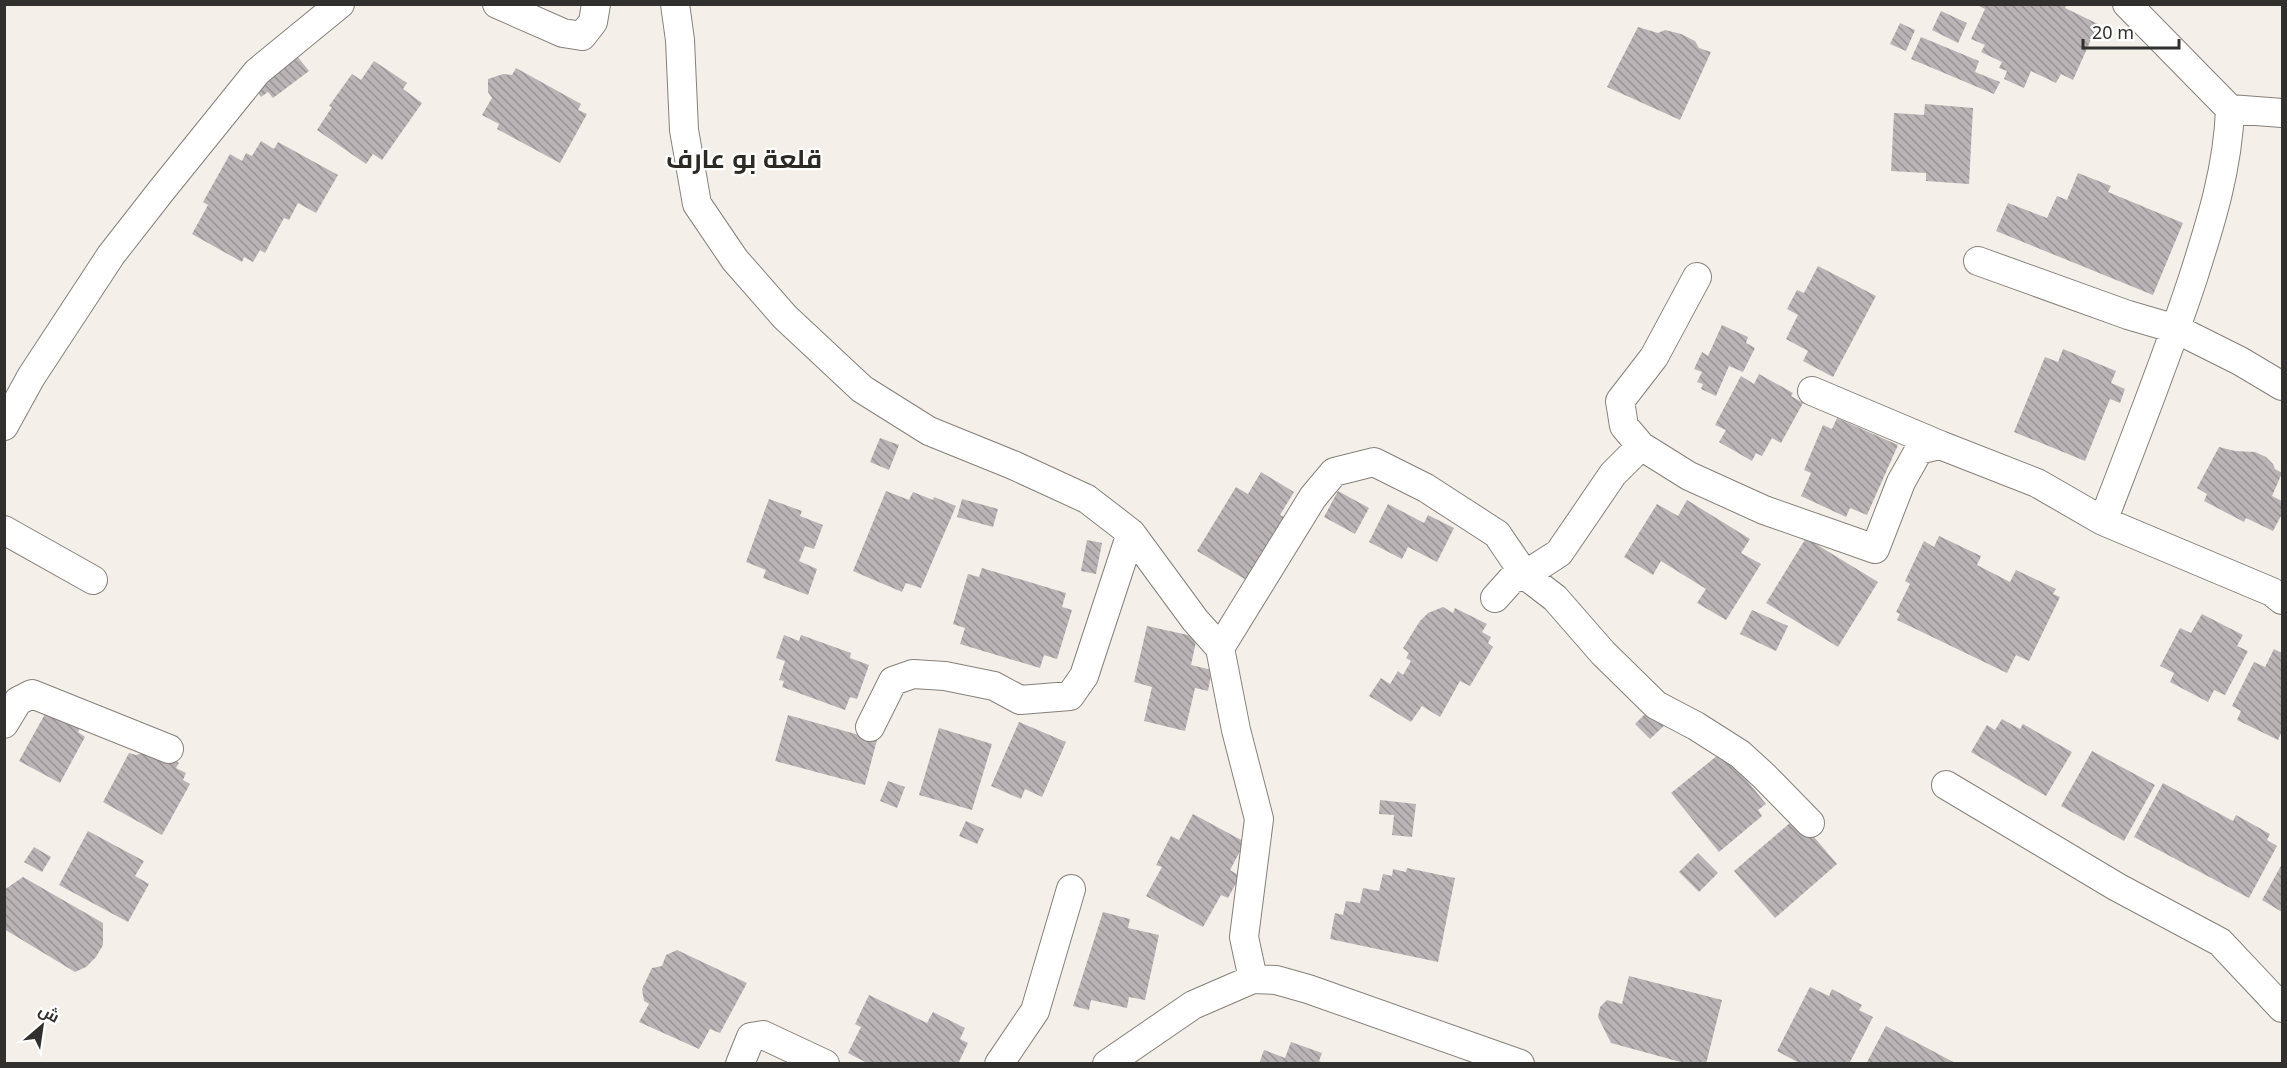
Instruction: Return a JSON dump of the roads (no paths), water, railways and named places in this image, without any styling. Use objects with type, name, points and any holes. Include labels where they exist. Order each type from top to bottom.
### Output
[{"type":"street","points":[[4,426],[31,377],[111,255],[161,191],[257,72],[340,4]]},
{"type":"street","points":[[497,4],[563,33],[582,36],[593,22],[596,4]]},
{"type":"street","points":[[675,4],[680,40],[684,130],[697,204],[735,260],[786,317],[862,389],[929,431],[1013,465],[1087,499],[1131,533],[1195,620],[1220,648],[1236,730],[1259,819],[1244,937],[1253,980]]},
{"type":"street","points":[[2127,4],[2230,109],[2283,113]]},
{"type":"street","points":[[2103,521],[2176,328],[2212,218],[2229,143],[2230,109]]},
{"type":"street","points":[[1978,261],[2128,315],[2176,328],[2283,386]]},
{"type":"street","points":[[1697,277],[1654,357],[1620,401],[1624,426],[1641,447],[1689,476],[1764,510],[1875,549],[1901,482],[1919,450],[1940,445]]},
{"type":"street","points":[[1812,391],[2037,483],[2103,521],[2272,592],[2283,600]]},
{"type":"street","points":[[1495,598],[1512,579],[1525,575],[1559,553],[1613,474],[1641,447]]},
{"type":"street","points":[[1220,648],[1313,497],[1334,472],[1374,462],[1426,489],[1497,534],[1525,575],[1555,598],[1603,653],[1656,705],[1696,726],[1740,754],[1810,823]]},
{"type":"street","points":[[4,530],[93,580]]},
{"type":"street","points":[[870,727],[893,681],[913,674],[945,676],[994,686],[1020,700],[1070,696],[1084,676],[1131,533]]},
{"type":"street","points":[[4,724],[18,701],[32,694],[169,749]]},
{"type":"street","points":[[1946,785],[2117,887],[2220,942],[2283,1008]]},
{"type":"street","points":[[999,1064],[1035,1011],[1071,889]]},
{"type":"street","points":[[1107,1064],[1193,1005],[1253,980],[1276,980],[1308,989],[1520,1064]]},
{"type":"street","points":[[740,1064],[751,1037],[763,1035],[825,1064]]},
{"type":"district","name":"قلعة بو عارف","points":[[744,158]]}]
